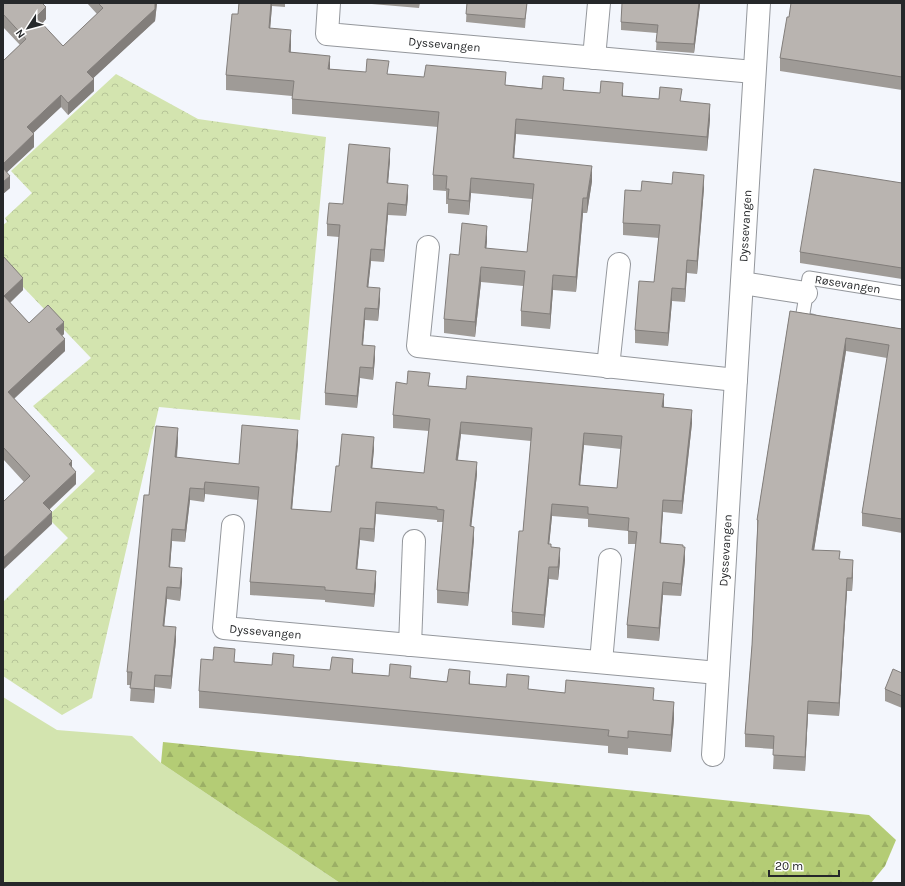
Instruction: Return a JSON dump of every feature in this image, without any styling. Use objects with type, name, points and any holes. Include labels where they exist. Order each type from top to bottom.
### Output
[{"type":"street","name":"Dyssevangen","points":[[329,3],[327,34],[754,72]]},
{"type":"street","points":[[594,58],[599,3]]},
{"type":"street","name":"Dyssevangen","points":[[714,755],[759,3]]},
{"type":"street","points":[[428,247],[418,346],[736,380]]},
{"type":"street","points":[[608,367],[619,264]]},
{"type":"street","name":"Røsevangen","points":[[742,283],[806,293]]},
{"type":"street","name":"Dyssevangen","points":[[233,526],[224,628],[718,673]]},
{"type":"street","points":[[410,645],[414,541]]},
{"type":"street","points":[[601,662],[610,560]]},
{"type":"lane","name":"Røsevangen","points":[[821,322],[802,320],[809,278],[902,293]]},
{"type":"green space","points":[[116,74],[198,119],[326,137],[300,420],[159,407],[92,698],[62,715],[3,676],[3,602],[68,538],[47,517],[95,471],[33,406],[91,358],[3,266],[3,225],[7,222],[5,218],[32,193],[11,171]]},
{"type":"green space","points":[[3,697],[57,730],[132,736],[161,763],[340,883],[3,883]]},
{"type":"green space","points":[[163,742],[869,815],[896,840],[885,866],[871,883],[340,883],[161,763]]},
{"type":"building","points":[[3,3],[42,3],[46,7],[36,17],[63,46],[103,8],[98,3],[155,3],[155,9],[87,72],[94,79],[68,103],[61,95],[27,127],[34,134],[3,164],[3,61],[26,39],[3,14]]},
{"type":"building","points":[[239,3],[271,3],[269,28],[291,30],[289,52],[330,56],[328,69],[366,72],[367,59],[389,61],[387,74],[424,77],[426,65],[506,72],[505,85],[542,89],[543,76],[564,78],[563,90],[600,93],[601,81],[623,83],[622,96],[659,99],[660,87],[682,89],[680,101],[710,104],[707,137],[516,119],[513,158],[592,166],[587,198],[583,198],[576,277],[553,275],[550,314],[521,311],[525,271],[481,267],[475,322],[444,319],[450,254],[459,255],[462,223],[487,226],[485,248],[527,252],[534,184],[471,178],[469,201],[448,199],[449,189],[446,189],[447,176],[433,175],[439,112],[292,99],[294,81],[226,75],[232,14],[238,14]]},
{"type":"building","points":[[467,3],[527,3],[525,19],[466,14]]},
{"type":"building","points":[[622,3],[699,3],[694,44],[656,42],[658,25],[621,22]]},
{"type":"building","points":[[791,3],[902,4],[902,77],[780,58]]},
{"type":"building","points":[[349,144],[390,148],[387,183],[408,185],[406,205],[388,203],[384,250],[371,249],[367,287],[380,288],[378,309],[365,308],[362,345],[375,346],[373,368],[360,367],[357,396],[325,393],[340,225],[327,224],[329,203],[343,204]]},
{"type":"building","points":[[3,168],[10,176],[3,182]]},
{"type":"building","points":[[814,169],[902,183],[902,268],[800,252]]},
{"type":"building","points":[[673,172],[704,175],[697,261],[687,260],[685,289],[672,288],[668,333],[635,330],[639,281],[654,282],[660,225],[623,223],[625,190],[641,191],[642,181],[672,184]]},
{"type":"building","points":[[3,256],[23,278],[4,296],[29,323],[48,305],[64,322],[56,329],[65,339],[8,392],[72,461],[69,464],[76,472],[43,503],[52,512],[3,558],[3,502],[30,476],[3,447]]},
{"type":"building","points":[[790,311],[902,329],[902,519],[862,513],[889,345],[846,338],[812,550],[840,551],[839,559],[853,560],[852,578],[847,578],[839,703],[808,701],[805,757],[773,755],[774,736],[745,734],[752,645],[757,520]]},
{"type":"building","points":[[408,371],[430,373],[428,386],[466,389],[467,376],[664,394],[662,407],[692,410],[682,501],[663,500],[660,543],[683,545],[683,547],[685,547],[681,584],[663,582],[659,628],[627,625],[637,532],[628,531],[629,518],[588,514],[588,507],[552,504],[548,544],[551,544],[551,547],[560,548],[558,567],[549,567],[544,615],[512,612],[519,531],[523,531],[532,428],[461,422],[456,460],[477,462],[470,526],[474,527],[468,593],[437,590],[444,510],[437,509],[437,507],[376,502],[374,529],[360,528],[356,569],[376,571],[374,594],[325,590],[325,587],[250,582],[259,487],[205,482],[204,489],[190,488],[185,530],[172,529],[169,567],[182,568],[180,588],[167,587],[163,626],[176,627],[171,676],[155,675],[154,690],[130,688],[132,672],[127,672],[144,495],[149,495],[156,426],[178,428],[175,457],[239,464],[242,425],[298,430],[291,509],[331,512],[336,466],[339,466],[342,434],[374,437],[371,468],[424,473],[430,419],[393,415],[396,382],[407,384]],"holes":[[[584,433],[622,436],[617,488],[579,485]]]},
{"type":"building","points":[[214,647],[235,649],[234,662],[272,665],[273,653],[294,655],[293,667],[330,670],[332,657],[353,659],[352,673],[389,676],[390,664],[411,666],[410,678],[447,682],[449,669],[470,671],[469,684],[506,687],[507,674],[529,676],[528,689],[565,693],[566,680],[654,688],[653,700],[674,702],[671,735],[628,731],[628,738],[608,736],[609,730],[199,691],[201,659],[213,660]]},
{"type":"building","points":[[893,669],[902,673],[902,696],[885,689]]}]
